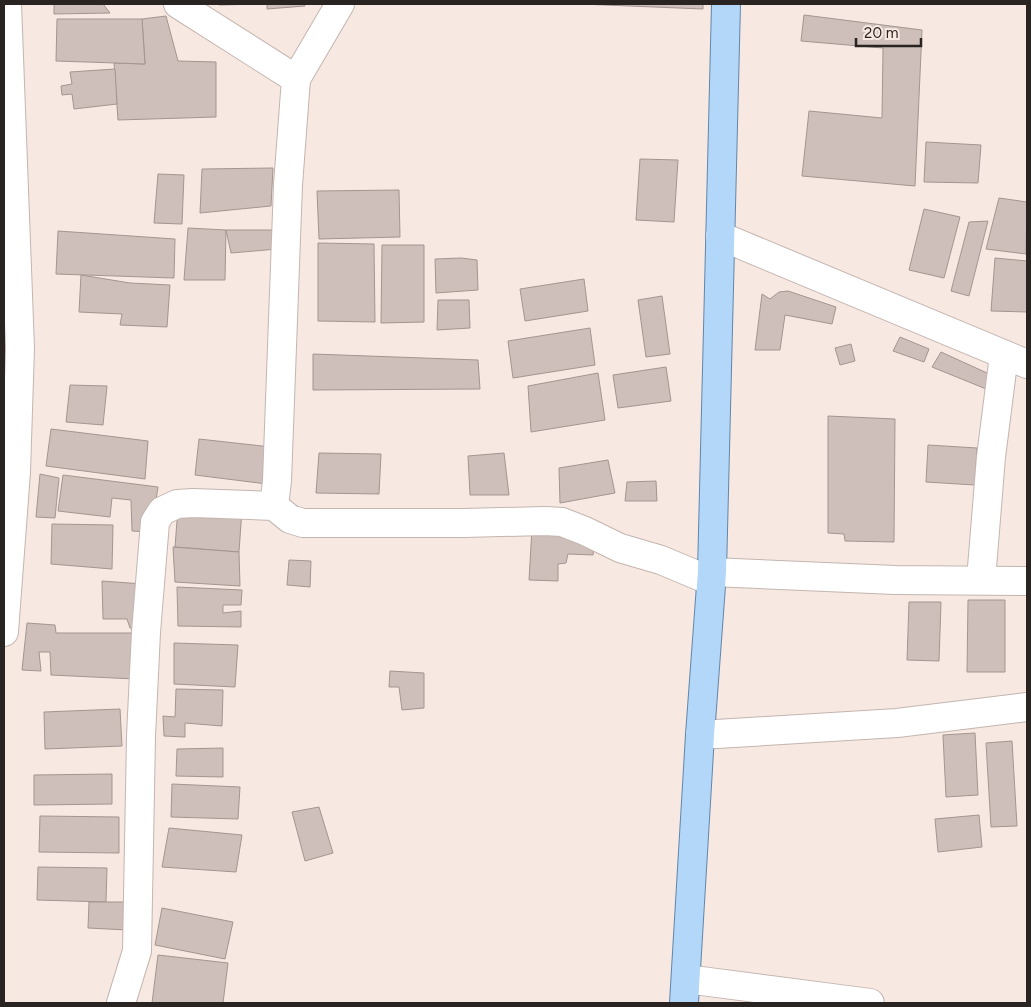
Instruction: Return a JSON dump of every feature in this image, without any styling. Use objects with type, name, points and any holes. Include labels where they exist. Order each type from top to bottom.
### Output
[{"type":"main road","points":[[685,991],[711,577],[726,4]]},
{"type":"street","points":[[4,632],[16,472],[20,348],[11,310],[6,59],[7,4]]},
{"type":"street","points":[[178,4],[296,79]]},
{"type":"street","points":[[274,506],[277,481],[288,185],[296,79],[340,4]]},
{"type":"street","points":[[720,236],[1016,360],[990,465],[981,580]]},
{"type":"street","points":[[121,1003],[137,951],[146,632],[155,522],[162,511],[178,504],[193,503],[274,506],[290,519],[303,523],[562,522],[620,548],[711,577],[1027,580]]},
{"type":"street","points":[[700,734],[897,723],[1027,707]]},
{"type":"street","points":[[685,991],[870,1003]]},
{"type":"building","points":[[54,4],[103,4],[110,13],[54,14]]},
{"type":"building","points":[[219,4],[263,4],[219,5]]},
{"type":"building","points":[[267,4],[304,4],[305,6],[267,9]]},
{"type":"building","points":[[580,4],[703,4],[703,9]]},
{"type":"building","points":[[804,15],[922,30],[915,186],[802,176],[809,111],[882,118],[883,48],[801,41]]},
{"type":"building","points":[[166,16],[178,61],[216,62],[216,117],[118,120],[114,63],[145,64],[142,19]]},
{"type":"building","points":[[57,19],[142,19],[145,64],[56,61]]},
{"type":"building","points":[[115,69],[117,104],[74,109],[72,94],[62,95],[61,86],[72,84],[70,72]]},
{"type":"building","points":[[926,142],[981,145],[978,183],[924,182]]},
{"type":"building","points":[[640,159],[678,160],[674,222],[636,220]]},
{"type":"building","points":[[273,168],[271,206],[200,213],[202,169]]},
{"type":"building","points":[[158,174],[184,175],[182,224],[154,223]]},
{"type":"building","points":[[399,190],[400,237],[319,239],[317,191]]},
{"type":"building","points":[[999,198],[1027,202],[1026,254],[986,249]]},
{"type":"building","points":[[924,209],[960,217],[944,278],[909,270]]},
{"type":"building","points":[[988,221],[969,296],[951,291],[969,222]]},
{"type":"building","points":[[188,228],[226,230],[225,280],[184,280]]},
{"type":"building","points":[[226,230],[278,230],[278,249],[231,253]]},
{"type":"building","points":[[58,231],[175,239],[174,278],[56,274]]},
{"type":"building","points":[[318,243],[374,244],[375,322],[318,321]]},
{"type":"building","points":[[382,245],[424,245],[424,322],[381,323]]},
{"type":"building","points":[[461,258],[477,260],[478,290],[436,293],[435,259]]},
{"type":"building","points":[[995,258],[1027,261],[1027,312],[991,311]]},
{"type":"building","points":[[81,275],[130,283],[170,285],[167,327],[120,325],[122,314],[79,312]]},
{"type":"building","points":[[584,279],[588,311],[525,321],[520,289]]},
{"type":"building","points":[[788,291],[836,307],[832,324],[785,315],[780,350],[755,350],[762,294],[770,299],[779,292]]},
{"type":"building","points":[[662,296],[670,354],[646,357],[638,300]]},
{"type":"building","points":[[438,300],[469,300],[470,328],[437,330]]},
{"type":"building","points":[[590,328],[595,365],[513,378],[508,341]]},
{"type":"building","points":[[900,337],[929,349],[924,362],[893,351]]},
{"type":"building","points":[[851,344],[855,361],[840,365],[835,348]]},
{"type":"building","points":[[941,352],[998,378],[996,393],[932,367]]},
{"type":"building","points":[[313,354],[478,360],[480,389],[313,390]]},
{"type":"building","points":[[4,356],[7,356],[8,390],[4,391]]},
{"type":"building","points":[[666,367],[671,401],[618,408],[613,375]]},
{"type":"building","points":[[598,373],[605,420],[531,432],[528,386]]},
{"type":"building","points":[[70,385],[107,386],[103,425],[66,422]]},
{"type":"building","points":[[828,416],[895,419],[894,542],[845,541],[844,534],[828,533]]},
{"type":"building","points":[[51,429],[148,441],[145,479],[46,466]]},
{"type":"building","points":[[199,439],[271,447],[267,484],[195,475]]},
{"type":"building","points":[[928,445],[977,448],[975,485],[926,482]]},
{"type":"building","points":[[319,453],[381,454],[379,494],[316,493]]},
{"type":"building","points":[[504,453],[509,495],[470,495],[468,456]]},
{"type":"building","points":[[608,460],[615,493],[560,503],[559,468]]},
{"type":"building","points":[[40,474],[59,478],[55,518],[36,517]]},
{"type":"building","points":[[63,475],[158,487],[151,532],[132,531],[131,500],[112,498],[110,517],[58,511]]},
{"type":"building","points":[[656,481],[657,501],[625,501],[627,482]]},
{"type":"building","points":[[178,508],[242,509],[239,552],[175,547]]},
{"type":"building","points":[[52,524],[113,525],[112,569],[51,564]]},
{"type":"building","points":[[532,528],[595,536],[593,555],[568,554],[566,563],[558,564],[558,581],[529,580]]},
{"type":"building","points":[[173,547],[239,552],[240,586],[175,582]]},
{"type":"building","points":[[289,560],[311,561],[310,587],[287,585]]},
{"type":"building","points":[[102,581],[143,584],[140,629],[130,628],[127,619],[103,619]]},
{"type":"building","points":[[177,587],[242,590],[241,605],[223,605],[223,613],[241,611],[241,627],[178,626]]},
{"type":"building","points":[[968,600],[1005,600],[1005,672],[967,672]]},
{"type":"building","points":[[909,602],[941,602],[939,661],[907,660]]},
{"type":"building","points":[[27,623],[55,625],[56,633],[136,633],[135,679],[51,675],[50,652],[39,652],[41,671],[22,670]]},
{"type":"building","points":[[174,643],[238,645],[235,687],[174,684]]},
{"type":"building","points":[[390,671],[424,673],[424,708],[402,710],[399,687],[389,687]]},
{"type":"building","points":[[176,689],[223,690],[222,726],[185,723],[185,737],[164,736],[163,716],[175,717]]},
{"type":"building","points":[[120,709],[122,746],[45,749],[44,712]]},
{"type":"building","points":[[975,733],[978,795],[946,797],[943,735]]},
{"type":"building","points":[[1012,741],[1017,826],[991,827],[986,743]]},
{"type":"building","points":[[223,748],[223,777],[176,776],[177,749]]},
{"type":"building","points":[[112,774],[112,804],[34,805],[34,775]]},
{"type":"building","points":[[172,784],[240,787],[238,819],[171,817]]},
{"type":"building","points":[[319,807],[333,853],[305,861],[292,812]]},
{"type":"building","points":[[979,815],[982,847],[938,852],[935,819]]},
{"type":"building","points":[[40,816],[119,817],[119,853],[39,852]]},
{"type":"building","points":[[169,828],[242,835],[236,872],[162,867]]},
{"type":"building","points":[[38,867],[107,868],[106,902],[37,900]]},
{"type":"building","points":[[89,902],[129,902],[128,930],[88,928]]},
{"type":"building","points":[[162,908],[233,922],[225,959],[155,945]]},
{"type":"building","points":[[158,955],[228,963],[223,1003],[152,1003]]}]
